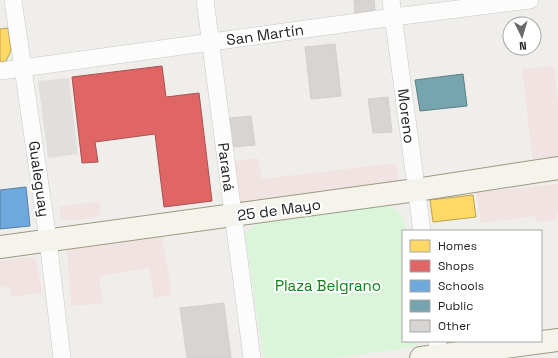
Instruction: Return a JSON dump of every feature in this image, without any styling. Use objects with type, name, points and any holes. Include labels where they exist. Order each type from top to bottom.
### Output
[{"type":"street","name":"Gualeguay","points":[[13,0],[48,240],[62,358]]},
{"type":"street","name":"Paraná","points":[[205,0],[232,216],[252,358]]},
{"type":"street","name":"Moreno","points":[[391,0],[422,230]]},
{"type":"street","name":"San Martín","points":[[0,71],[394,17],[530,0]]},
{"type":"street","name":"25 de Mayo","points":[[0,247],[416,190],[558,168]]},
{"type":"street","points":[[542,342],[558,340]]},
{"type":"street","points":[[434,353],[539,342]]},
{"type":"shaded area","points":[[554,66],[558,106],[558,161],[533,163],[522,69]]},
{"type":"shaded area","points":[[69,78],[78,154],[48,158],[38,81]]},
{"type":"shaded area","points":[[258,158],[262,179],[396,163],[399,185],[238,204],[231,162]]},
{"type":"shaded area","points":[[558,184],[557,220],[536,222],[535,216],[481,223],[476,192]]},
{"type":"shaded area","points":[[99,201],[101,216],[66,221],[61,218],[59,207]]},
{"type":"shaded area","points":[[162,236],[172,294],[154,299],[150,268],[99,276],[103,303],[71,306],[67,248]]},
{"type":"shaded area","points":[[30,257],[37,260],[42,293],[11,297],[9,286],[0,288],[0,261]]},
{"type":"green space","name":"Plaza Belgrano","points":[[385,206],[401,214],[406,230],[402,230],[402,342],[420,343],[414,347],[335,358],[265,358],[263,355],[245,234],[256,224]]},
{"type":"building: Homes","points":[[8,28],[11,51],[6,61],[0,62],[0,29]]},
{"type":"building: Homes","points":[[473,195],[476,217],[433,222],[430,200]]},
{"type":"building: Shops","points":[[162,66],[166,97],[199,93],[212,201],[164,207],[155,134],[95,142],[98,162],[82,163],[72,77]]},
{"type":"building: Schools","points":[[26,187],[30,226],[0,229],[0,190]]},
{"type":"building: Public","points":[[463,74],[467,106],[420,111],[415,80]]},
{"type":"building: Other","points":[[354,0],[374,0],[375,10],[355,13]]},
{"type":"building: Other","points":[[335,44],[341,96],[311,99],[305,47]]},
{"type":"building: Other","points":[[388,97],[392,132],[373,133],[368,99]]},
{"type":"building: Other","points":[[251,116],[255,145],[234,147],[230,118]]},
{"type":"building: Other","points":[[224,303],[231,358],[187,358],[180,308]]}]
